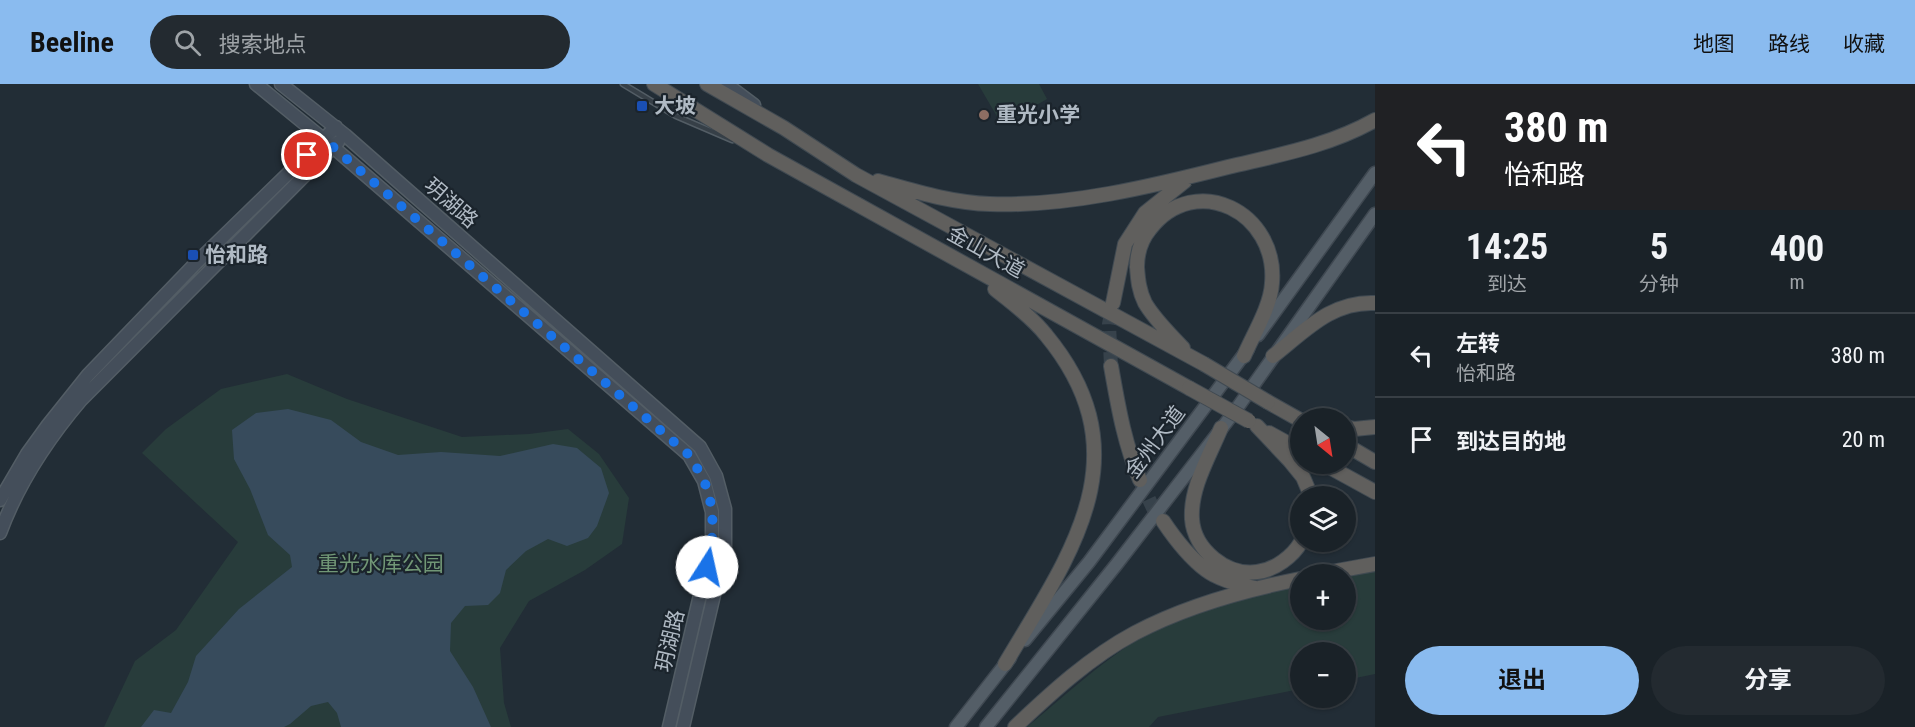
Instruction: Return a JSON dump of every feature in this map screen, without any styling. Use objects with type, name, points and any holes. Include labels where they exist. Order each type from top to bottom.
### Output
[{"type":"highway","name":"金山大道","points":[[654,84],[768,155],[1290,444]]},
{"type":"highway","name":"金山大道","points":[[707,84],[784,128],[856,175],[1199,361],[1290,414]]},
{"type":"highway","points":[[856,175],[948,199],[988,204],[1054,202],[1132,189],[1316,146],[1358,130],[1375,120]]},
{"type":"highway","points":[[1113,303],[1125,244],[1144,213],[1168,192],[1192,176]]},
{"type":"highway","points":[[1199,361],[1160,325],[1145,303],[1138,285],[1137,264],[1138,250],[1158,219],[1175,207],[1193,201],[1228,206],[1245,216],[1258,228],[1268,248],[1273,268],[1272,286],[1266,306],[1244,356]]},
{"type":"highway","points":[[971,268],[1045,333],[1064,358],[1084,393],[1091,419],[1095,461],[1093,484],[1081,525],[1060,571],[1005,664]]},
{"type":"highway","points":[[1273,356],[1326,314],[1349,304],[1375,303]]},
{"type":"highway","points":[[1111,366],[1122,426],[1140,480]]},
{"type":"highway","points":[[1273,405],[1290,411]]},
{"type":"highway","points":[[1253,424],[1290,461],[1303,477],[1307,486]]},
{"type":"highway","points":[[1356,429],[1375,427]]},
{"type":"highway","points":[[1221,428],[1193,496],[1192,522],[1206,552],[1219,562],[1238,570],[1257,572],[1275,566],[1287,559],[1293,552]]},
{"type":"highway","points":[[1356,452],[1375,462]]},
{"type":"highway","points":[[1342,474],[1375,492]]},
{"type":"highway","points":[[1162,521],[1179,544],[1207,571],[1254,588]]},
{"type":"highway","points":[[1356,567],[1375,564]]},
{"type":"highway","points":[[1015,727],[1086,664],[1134,634],[1179,614],[1254,588],[1290,581]]},
{"type":"main road","name":"玥湖路","points":[[256,84],[328,143],[689,455],[704,481],[712,512],[712,544],[669,727]]},
{"type":"main road","name":"玥湖路","points":[[281,84],[340,131],[700,447],[716,476],[725,509],[725,548],[683,727]]},
{"type":"main road","points":[[726,84],[784,128]]},
{"type":"main road","points":[[0,533],[30,470],[63,421],[340,131]]},
{"type":"main road","points":[[0,500],[27,454],[88,375],[196,263],[328,143]]},
{"type":"main road","name":"金州大道","points":[[956,727],[1089,562],[1244,356],[1375,173]]},
{"type":"main road","name":"金州大道","points":[[986,727],[1116,565],[1221,428],[1375,214]]},
{"type":"lane","points":[[623,84],[676,116],[768,155]]},
{"type":"green space","points":[[978,84],[1039,84],[1047,99],[1002,125]]},
{"type":"green space","name":"重光水库公园","points":[[287,374],[347,399],[462,437],[529,434],[568,429],[599,454],[629,498],[622,544],[585,570],[529,601],[500,648],[504,703],[511,727],[104,727],[135,661],[176,630],[238,542],[142,453],[166,429],[221,389]]},
{"type":"green space","points":[[1375,568],[1375,674],[1356,678],[1356,642],[1290,642],[1290,691],[1158,717],[1149,727],[1027,727],[1077,684],[1130,645],[1168,623],[1216,605],[1290,586],[1290,630],[1356,630],[1356,573]]},
{"type":"water","name":"重光水库公园","points":[[288,409],[331,420],[361,442],[398,455],[441,452],[500,456],[553,444],[577,448],[601,468],[609,493],[597,526],[588,538],[567,546],[548,539],[526,551],[506,570],[500,593],[488,605],[465,606],[451,623],[450,651],[473,687],[491,727],[341,727],[337,713],[328,702],[311,706],[284,727],[141,727],[154,710],[171,713],[188,682],[196,656],[239,609],[292,567],[290,555],[268,535],[250,489],[234,459],[232,430],[256,413]]},
{"type":"tunnel","points":[[1111,366],[1109,324],[1113,303]]},
{"type":"tunnel","points":[[1140,480],[1153,508],[1163,521]]},
{"type":"place","name":"大坡","points":[[642,106]]},
{"type":"place","name":"重光小学","points":[[984,115]]},
{"type":"place","name":"怡和路","points":[[193,255]]},
{"type":"route","points":[[307,155],[323,139],[689,455],[704,481],[712,512],[712,544],[707,567]]}]
